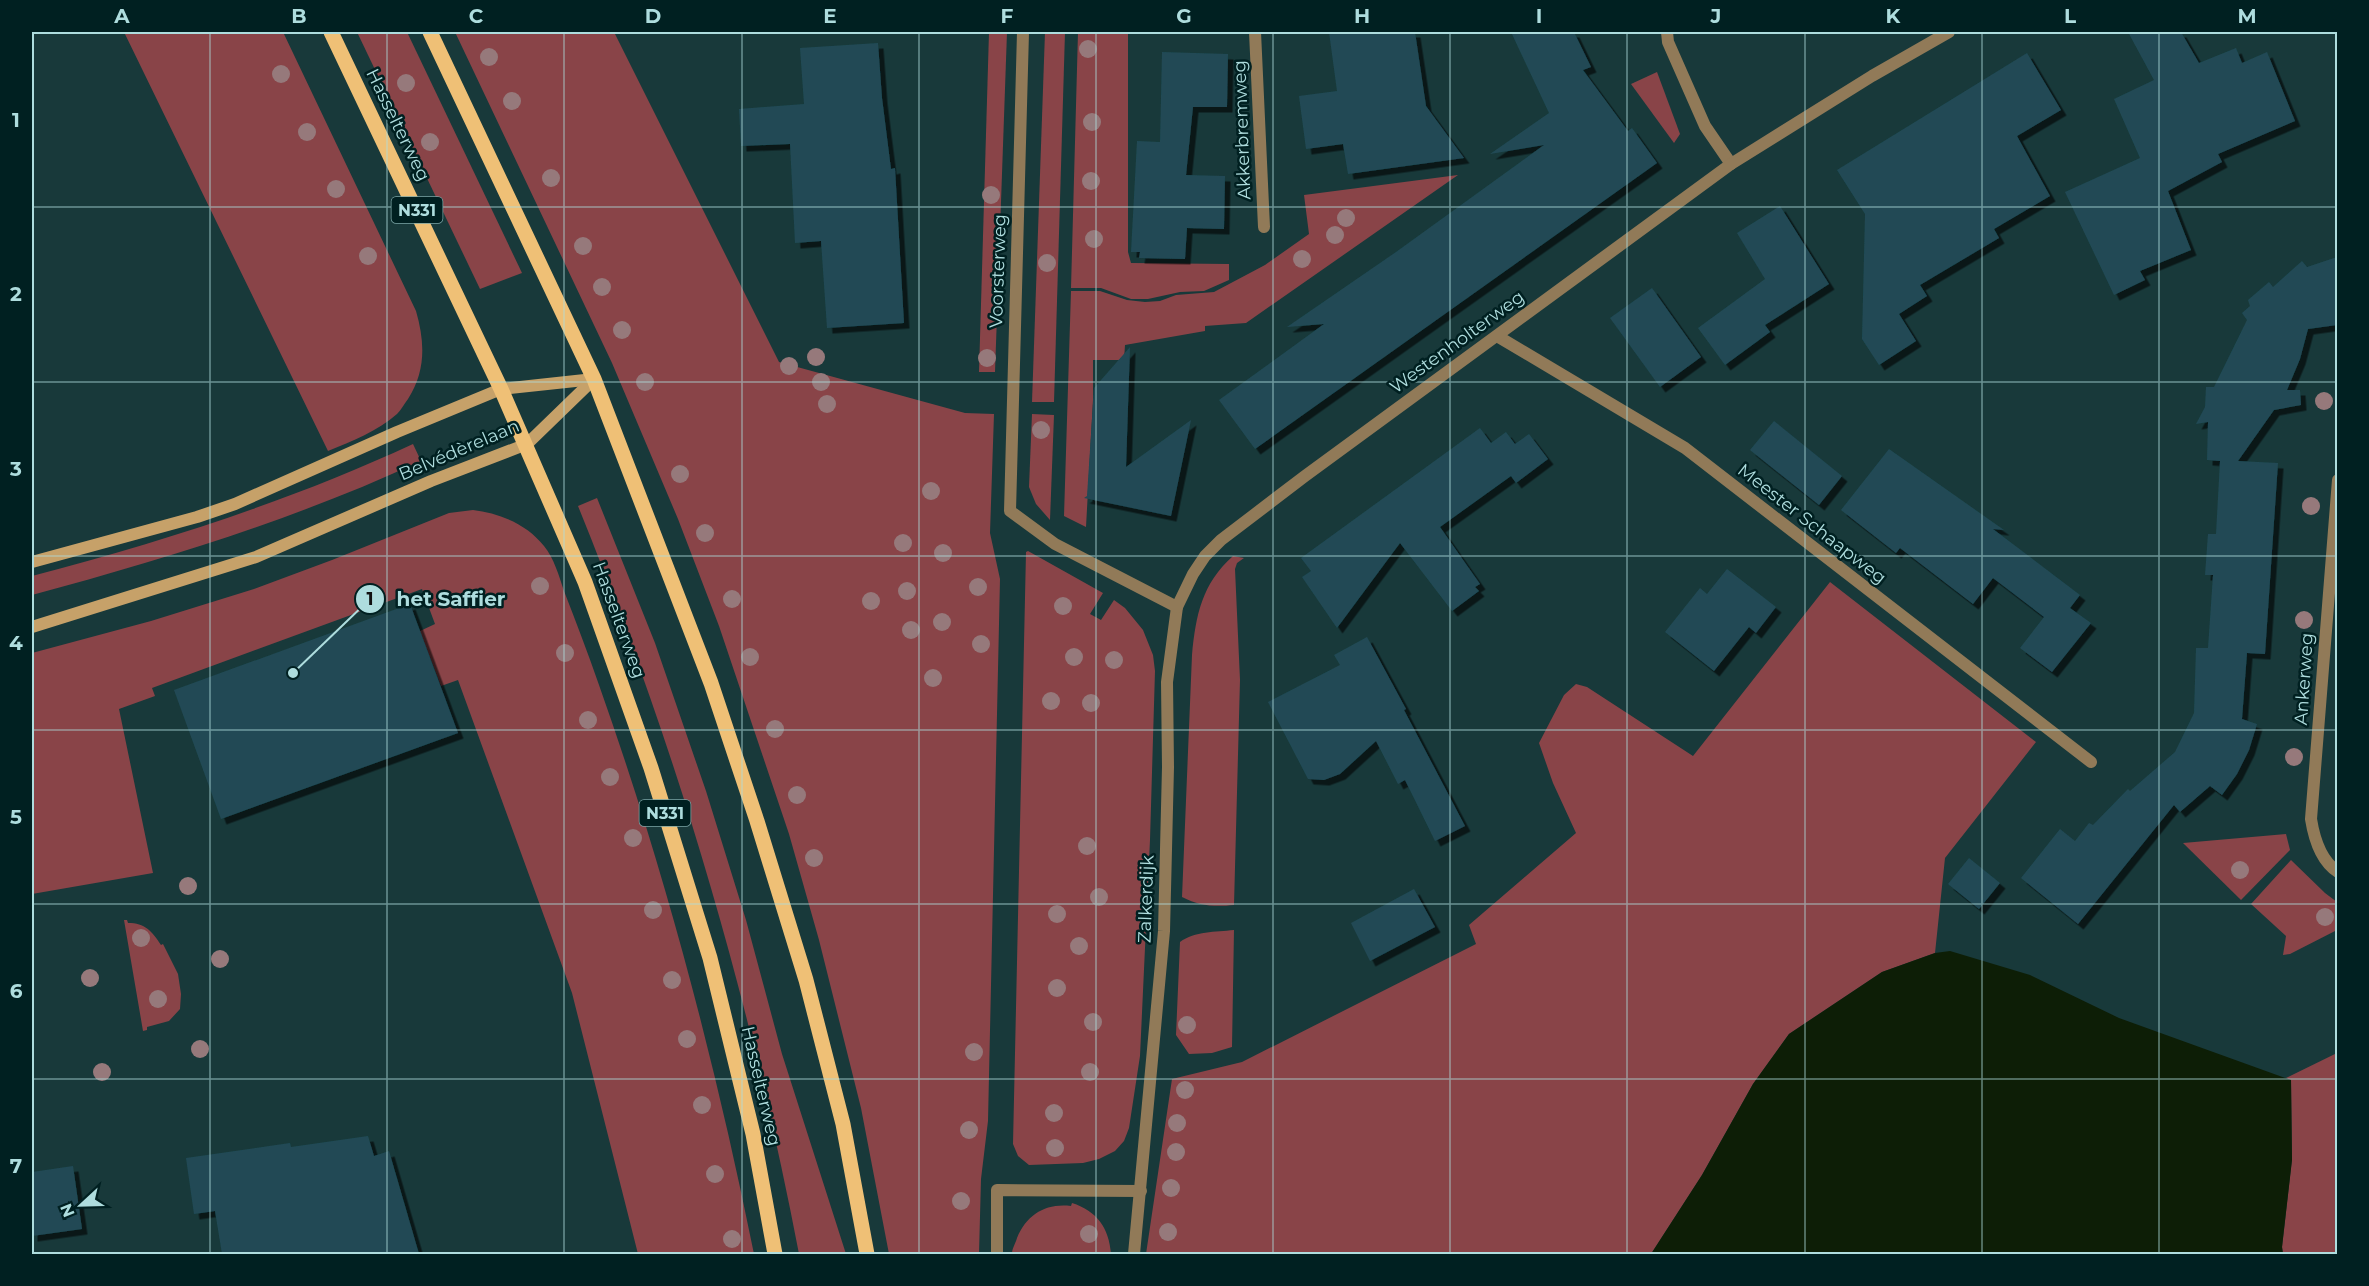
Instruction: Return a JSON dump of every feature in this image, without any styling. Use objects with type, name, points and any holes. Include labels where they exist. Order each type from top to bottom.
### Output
[{"type":"main road","name":"Hasselterweg","points":[[331,32],[501,389],[585,582],[651,768],[710,958],[753,1134],[775,1254]]},
{"type":"main road","points":[[430,32],[594,379],[711,683],[758,821],[806,980],[843,1124],[867,1254]]},
{"type":"main road","points":[[32,562],[174,524],[235,504],[397,432],[501,389],[594,379]]},
{"type":"main road","name":"Belvédèrelaan","points":[[32,627],[256,557],[431,481],[526,444],[594,379]]},
{"type":"street","name":"Voorsterweg","points":[[1023,32],[1010,511],[1055,544],[1177,607]]},
{"type":"street","name":"Akkerbremweg","points":[[1255,32],[1264,227]]},
{"type":"street","points":[[1666,32],[1668,42],[1705,126],[1731,164]]},
{"type":"street","name":"Westenholterweg","points":[[1177,607],[1193,574],[1205,556],[1221,540],[1305,476],[1731,164],[1872,76],[1949,32]]},
{"type":"street","name":"Meester Schaapweg","points":[[1497,336],[1684,448],[2091,762]]},
{"type":"street","name":"Ankerweg","points":[[2337,480],[2311,819],[2314,837],[2322,853],[2337,872]]},
{"type":"street","name":"Zalkerdijk","points":[[1134,1254],[1164,931],[1168,766],[1167,682],[1177,607]]},
{"type":"street","points":[[997,1254],[997,1190],[1141,1191]]},
{"type":"shaded area","points":[[124,32],[283,32],[416,311],[422,345],[418,378],[400,411],[382,426],[328,451]]},
{"type":"shaded area","points":[[357,32],[407,32],[522,273],[480,289]]},
{"type":"shaded area","points":[[455,32],[614,32],[779,362],[965,413],[994,414],[990,533],[1000,579],[988,1121],[981,1179],[979,1254],[889,1254],[861,1108],[819,940],[789,834],[719,626],[678,519],[612,363]]},
{"type":"shaded area","points":[[989,32],[1007,32],[995,372],[979,372]]},
{"type":"shaded area","points":[[1045,32],[1065,32],[1054,402],[1032,402]]},
{"type":"shaded area","points":[[1078,32],[1128,32],[1128,252],[1131,263],[1229,264],[1229,280],[1204,291],[1180,292],[1148,299],[1131,299],[1101,288],[1071,288]]},
{"type":"shaded area","points":[[1657,72],[1680,134],[1674,143],[1631,84]]},
{"type":"shaded area","points":[[1458,175],[1246,323],[1205,326],[1205,331],[1125,345],[1124,360],[1093,360],[1086,527],[1064,516],[1071,291],[1100,291],[1127,300],[1145,302],[1160,301],[1176,295],[1214,292],[1265,265],[1309,234],[1304,195]]},
{"type":"shaded area","points":[[1032,414],[1054,415],[1050,520],[1036,504],[1029,487]]},
{"type":"shaded area","points":[[413,444],[421,461],[374,482],[230,536],[32,595],[32,576],[225,519],[320,484]]},
{"type":"shaded area","points":[[597,498],[655,643],[706,791],[746,920],[782,1054],[846,1254],[799,1254],[758,1063],[707,875],[679,782],[647,690],[578,506]]},
{"type":"shaded area","points":[[473,510],[502,517],[521,526],[537,538],[548,551],[556,567],[623,755],[667,896],[723,1110],[754,1254],[638,1254],[572,993],[458,680],[441,686],[420,631],[435,624],[422,589],[152,688],[155,696],[119,709],[153,873],[32,894],[32,653],[151,621],[254,589],[449,513]]},
{"type":"shaded area","points":[[1028,551],[1103,593],[1090,614],[1101,620],[1114,600],[1125,608],[1143,630],[1153,655],[1155,671],[1140,1056],[1129,1128],[1124,1141],[1115,1151],[1099,1159],[1083,1163],[1029,1165],[1018,1156],[1013,1144],[1026,552]]},
{"type":"shaded area","points":[[1233,556],[1244,558],[1237,563],[1235,569],[1240,680],[1234,905],[1214,906],[1182,897],[1192,655],[1202,601],[1214,578]]},
{"type":"shaded area","points":[[1830,582],[2036,742],[1945,858],[1935,953],[1882,972],[1789,1034],[1753,1084],[1702,1175],[1651,1254],[1146,1254],[1172,1079],[1242,1062],[1476,944],[1469,925],[1576,833],[1553,783],[1539,743],[1564,695],[1576,684],[1587,687],[1693,756]]},
{"type":"shaded area","points":[[2286,834],[2290,850],[2241,900],[2183,843]]},
{"type":"shaded area","points":[[2291,860],[2337,902],[2337,930],[2290,954],[2283,955],[2286,936],[2251,904]]},
{"type":"shaded area","points":[[124,920],[144,926],[161,945],[163,944],[178,974],[181,994],[180,1009],[169,1021],[147,1027],[147,1030],[143,1031]]},
{"type":"shaded area","points":[[1234,930],[1232,1047],[1212,1053],[1189,1054],[1176,1035],[1180,942],[1199,934]]},
{"type":"shaded area","points":[[1950,951],[2030,975],[2119,1018],[2291,1080],[2292,1160],[2283,1254],[1651,1254],[1702,1175],[1753,1084],[1789,1034],[1882,972],[1935,953]]},
{"type":"shaded area","points":[[2337,1053],[2337,1254],[2283,1254],[2292,1159],[2291,1080],[2286,1078]]},
{"type":"shaded area","points":[[1072,1203],[1081,1206],[1100,1222],[1108,1236],[1111,1254],[1012,1254],[1017,1238],[1026,1222],[1046,1208],[1071,1206]]},
{"type":"building","points":[[1329,32],[1415,32],[1426,106],[1464,158],[1348,174],[1343,144],[1306,149],[1299,96],[1337,91]]},
{"type":"building","points":[[1511,32],[1574,32],[1591,67],[1583,70],[1628,131],[1632,128],[1657,163],[1255,449],[1219,400],[1324,324],[1287,327],[1544,145],[1490,154],[1549,113]]},
{"type":"building","points":[[2128,32],[2181,32],[2199,63],[2236,48],[2242,63],[2267,52],[2295,121],[2218,154],[2222,162],[2168,191],[2191,250],[2140,271],[2145,280],[2114,295],[2065,192],[2140,158],[2114,99],[2154,80]]},
{"type":"building","points":[[878,43],[891,169],[895,168],[904,323],[827,328],[821,241],[795,243],[790,144],[741,146],[739,109],[804,104],[800,48]]},
{"type":"building","points":[[1162,52],[1228,54],[1227,107],[1193,107],[1186,175],[1225,176],[1224,229],[1187,228],[1185,259],[1139,258],[1140,252],[1131,252],[1137,141],[1160,142]]},
{"type":"building","points":[[2027,53],[2061,110],[2017,136],[2050,196],[1994,229],[1999,238],[1920,285],[1927,296],[1899,314],[1916,341],[1879,365],[1862,339],[1865,214],[1837,170]]},
{"type":"building","points":[[1780,206],[1829,284],[1765,325],[1770,332],[1725,365],[1698,328],[1765,279],[1737,233]]},
{"type":"building","points":[[2337,257],[2337,325],[2308,329],[2300,359],[2287,390],[2300,390],[2301,405],[2274,410],[2238,461],[2278,463],[2265,654],[2247,653],[2242,719],[2257,724],[2249,750],[2237,774],[2222,795],[2210,786],[2180,812],[2174,805],[2078,924],[2021,878],[2060,829],[2075,841],[2089,823],[2093,825],[2128,789],[2130,791],[2175,752],[2194,713],[2196,648],[2208,648],[2213,575],[2205,575],[2208,534],[2216,534],[2220,461],[2207,460],[2208,422],[2196,424],[2205,407],[2206,387],[2214,387],[2247,320],[2242,313],[2250,306],[2248,300],[2269,282],[2273,287],[2302,261],[2307,267]]},
{"type":"building","points":[[1652,288],[1701,357],[1660,387],[1610,318]]},
{"type":"building","points":[[1130,347],[1126,467],[1191,420],[1171,516],[1084,498],[1087,496],[1094,388]]},
{"type":"building","points":[[1774,421],[1842,476],[1819,505],[1750,450]]},
{"type":"building","points":[[1480,428],[1491,443],[1506,432],[1515,444],[1529,434],[1548,459],[1516,483],[1511,476],[1440,527],[1480,584],[1475,587],[1479,591],[1452,611],[1400,543],[1337,628],[1302,577],[1311,571],[1301,558]]},
{"type":"building","points":[[1889,449],[2004,530],[1993,529],[2080,595],[2070,608],[2091,623],[2052,672],[2020,648],[2044,617],[1993,578],[1973,604],[1900,548],[1896,553],[1841,510]]},
{"type":"building","points":[[1727,569],[1776,607],[1756,633],[1749,627],[1714,671],[1665,632],[1700,588],[1707,594]]},
{"type":"building","points":[[410,604],[458,733],[221,819],[174,690]]},
{"type":"building","points":[[1367,637],[1465,826],[1435,841],[1405,780],[1398,784],[1376,741],[1340,774],[1324,780],[1308,779],[1268,702],[1340,665],[1334,655]]},
{"type":"building","points":[[1969,858],[2000,883],[1979,909],[1948,884]]},
{"type":"building","points":[[1414,889],[1435,927],[1370,961],[1351,923]]},
{"type":"building","points":[[368,1136],[374,1156],[389,1151],[419,1254],[222,1254],[215,1211],[194,1214],[186,1158],[290,1143],[291,1147]]},
{"type":"building","points":[[73,1166],[82,1229],[32,1236],[32,1172]]},
{"type":"place","name":"het Saffier","points":[[293,673]]}]
